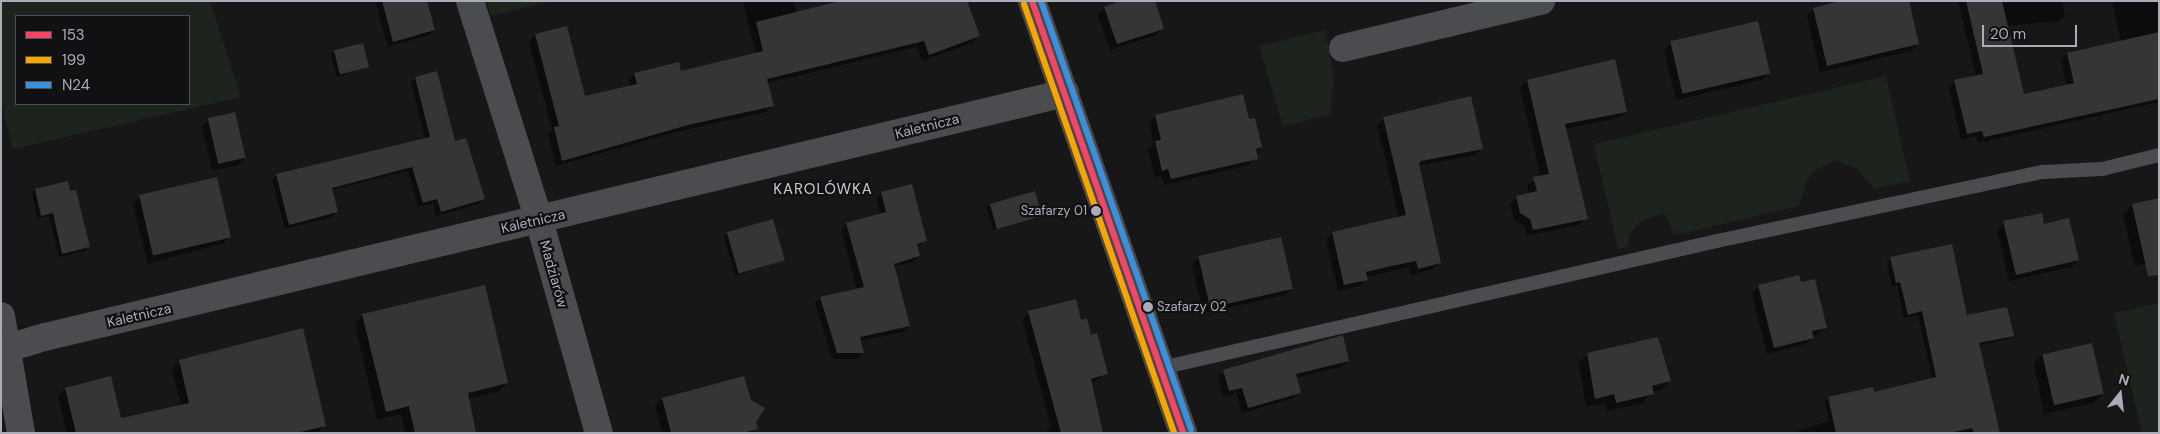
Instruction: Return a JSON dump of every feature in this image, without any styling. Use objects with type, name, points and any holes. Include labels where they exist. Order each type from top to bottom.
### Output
[{"type":"street","name":"Madziarów","points":[[470,1],[539,220],[599,433]]},
{"type":"street","points":[[1032,1],[1183,433]]},
{"type":"street","points":[[1343,48],[1541,1]]},
{"type":"street","name":"Kaletnicza","points":[[5,349],[45,337],[1065,93]]},
{"type":"street","points":[[1,316],[5,349],[21,433]]},
{"type":"lane","points":[[1160,368],[1736,237],[2043,172],[2102,170],[2159,155]]},
{"type":"shaded area","points":[[1,1],[210,1],[241,97],[13,149],[1,102]]},
{"type":"shaded area","points":[[486,1],[550,1],[491,16]]},
{"type":"shaded area","points":[[1325,30],[1334,77],[1330,115],[1283,126],[1259,46]]},
{"type":"shaded area","points":[[1886,76],[1910,181],[1875,189],[1856,168],[1835,160],[1814,171],[1807,180],[1799,206],[1675,235],[1664,213],[1641,221],[1630,233],[1628,246],[1618,249],[1594,144]]},
{"type":"shaded area","points":[[2159,303],[2159,433],[2142,433],[2114,313]]},
{"type":"building","points":[[382,1],[427,1],[435,30],[393,42]]},
{"type":"building","points":[[840,1],[967,1],[980,36],[929,55],[924,41],[767,79],[774,106],[688,125],[562,161],[554,127],[559,126],[535,34],[567,26],[585,96],[637,84],[634,73],[679,62],[681,71],[763,51],[756,22]]},
{"type":"building","points":[[1120,1],[1155,1],[1164,29],[1117,44],[1104,7]]},
{"type":"building","points":[[1840,1],[1909,1],[1919,44],[1827,66],[1813,8]]},
{"type":"building","points":[[1966,1],[2002,1],[2024,94],[2074,83],[2067,53],[2159,32],[2159,99],[1984,137],[1982,131],[1967,134],[1954,80],[1983,74]]},
{"type":"building","points":[[1758,21],[1770,74],[1682,94],[1670,41]]},
{"type":"building","points":[[363,43],[369,67],[340,75],[334,50]]},
{"type":"building","points":[[1615,59],[1627,112],[1565,124],[1588,219],[1533,230],[1530,219],[1520,213],[1516,196],[1537,191],[1533,177],[1549,174],[1527,80]]},
{"type":"building","points":[[437,71],[455,141],[466,138],[485,199],[441,212],[437,199],[423,203],[412,167],[332,188],[338,212],[289,225],[276,174],[430,137],[415,77]]},
{"type":"building","points":[[1243,94],[1249,119],[1255,118],[1262,147],[1256,149],[1258,159],[1171,179],[1168,169],[1162,171],[1155,141],[1161,140],[1155,115]]},
{"type":"building","points":[[1471,96],[1483,149],[1421,161],[1419,164],[1441,263],[1418,269],[1416,261],[1391,266],[1366,272],[1368,280],[1344,285],[1332,232],[1406,215],[1383,117]]},
{"type":"building","points":[[235,112],[246,158],[218,164],[208,118]]},
{"type":"building","points":[[217,177],[231,237],[153,255],[139,195]]},
{"type":"building","points":[[68,181],[70,191],[76,190],[90,247],[62,254],[53,213],[41,216],[35,189]]},
{"type":"building","points":[[912,184],[927,241],[917,244],[920,256],[894,264],[910,326],[860,337],[864,353],[837,353],[820,297],[864,287],[846,223],[886,212],[881,192]]},
{"type":"building","points":[[1035,191],[1042,216],[997,229],[990,204]]},
{"type":"building","points":[[2159,198],[2159,275],[2148,276],[2132,204]]},
{"type":"building","points":[[2042,213],[2044,224],[2069,218],[2079,260],[2016,275],[2003,221]]},
{"type":"building","points":[[773,219],[785,260],[739,274],[727,232]]},
{"type":"building","points":[[1281,237],[1293,289],[1210,308],[1198,256]]},
{"type":"building","points":[[1952,244],[1967,315],[2007,307],[2014,336],[1979,343],[2000,433],[1974,433],[1972,428],[1950,433],[1836,433],[1828,397],[1873,387],[1874,392],[1936,377],[1922,311],[1908,315],[1900,282],[1896,283],[1890,257]]},
{"type":"building","points":[[1799,275],[1801,282],[1815,279],[1827,328],[1812,331],[1814,338],[1774,348],[1758,285]]},
{"type":"building","points":[[485,285],[508,383],[468,393],[476,433],[415,433],[409,406],[386,412],[362,314]]},
{"type":"building","points":[[1076,299],[1081,320],[1087,318],[1091,335],[1097,333],[1108,374],[1091,379],[1103,433],[1061,433],[1028,311]]},
{"type":"building","points":[[303,328],[326,426],[296,433],[76,433],[65,388],[111,376],[121,418],[189,403],[179,360]]},
{"type":"building","points":[[1343,335],[1349,361],[1296,374],[1301,393],[1248,408],[1242,388],[1229,391],[1223,370]]},
{"type":"building","points":[[1658,337],[1671,381],[1652,386],[1654,394],[1616,403],[1614,394],[1595,399],[1587,353]]},
{"type":"building","points":[[2092,343],[2104,394],[2054,405],[2042,354]]},
{"type":"building","points":[[744,376],[751,400],[765,408],[756,422],[758,429],[743,433],[671,433],[662,398]]},
{"type":"transit line","name":"153","points":[[1032,1],[1183,433]]},
{"type":"transit line","name":"N24","points":[[1041,1],[1191,430]]},
{"type":"transit line","name":"199","points":[[1024,4],[1174,433]]},
{"type":"place","name":"Szafarzy 01","points":[[1096,211]]},
{"type":"place","name":"Szafarzy 02","points":[[1148,307]]},
{"type":"district","name":"KAROLÓWKA","points":[[823,190]]}]
